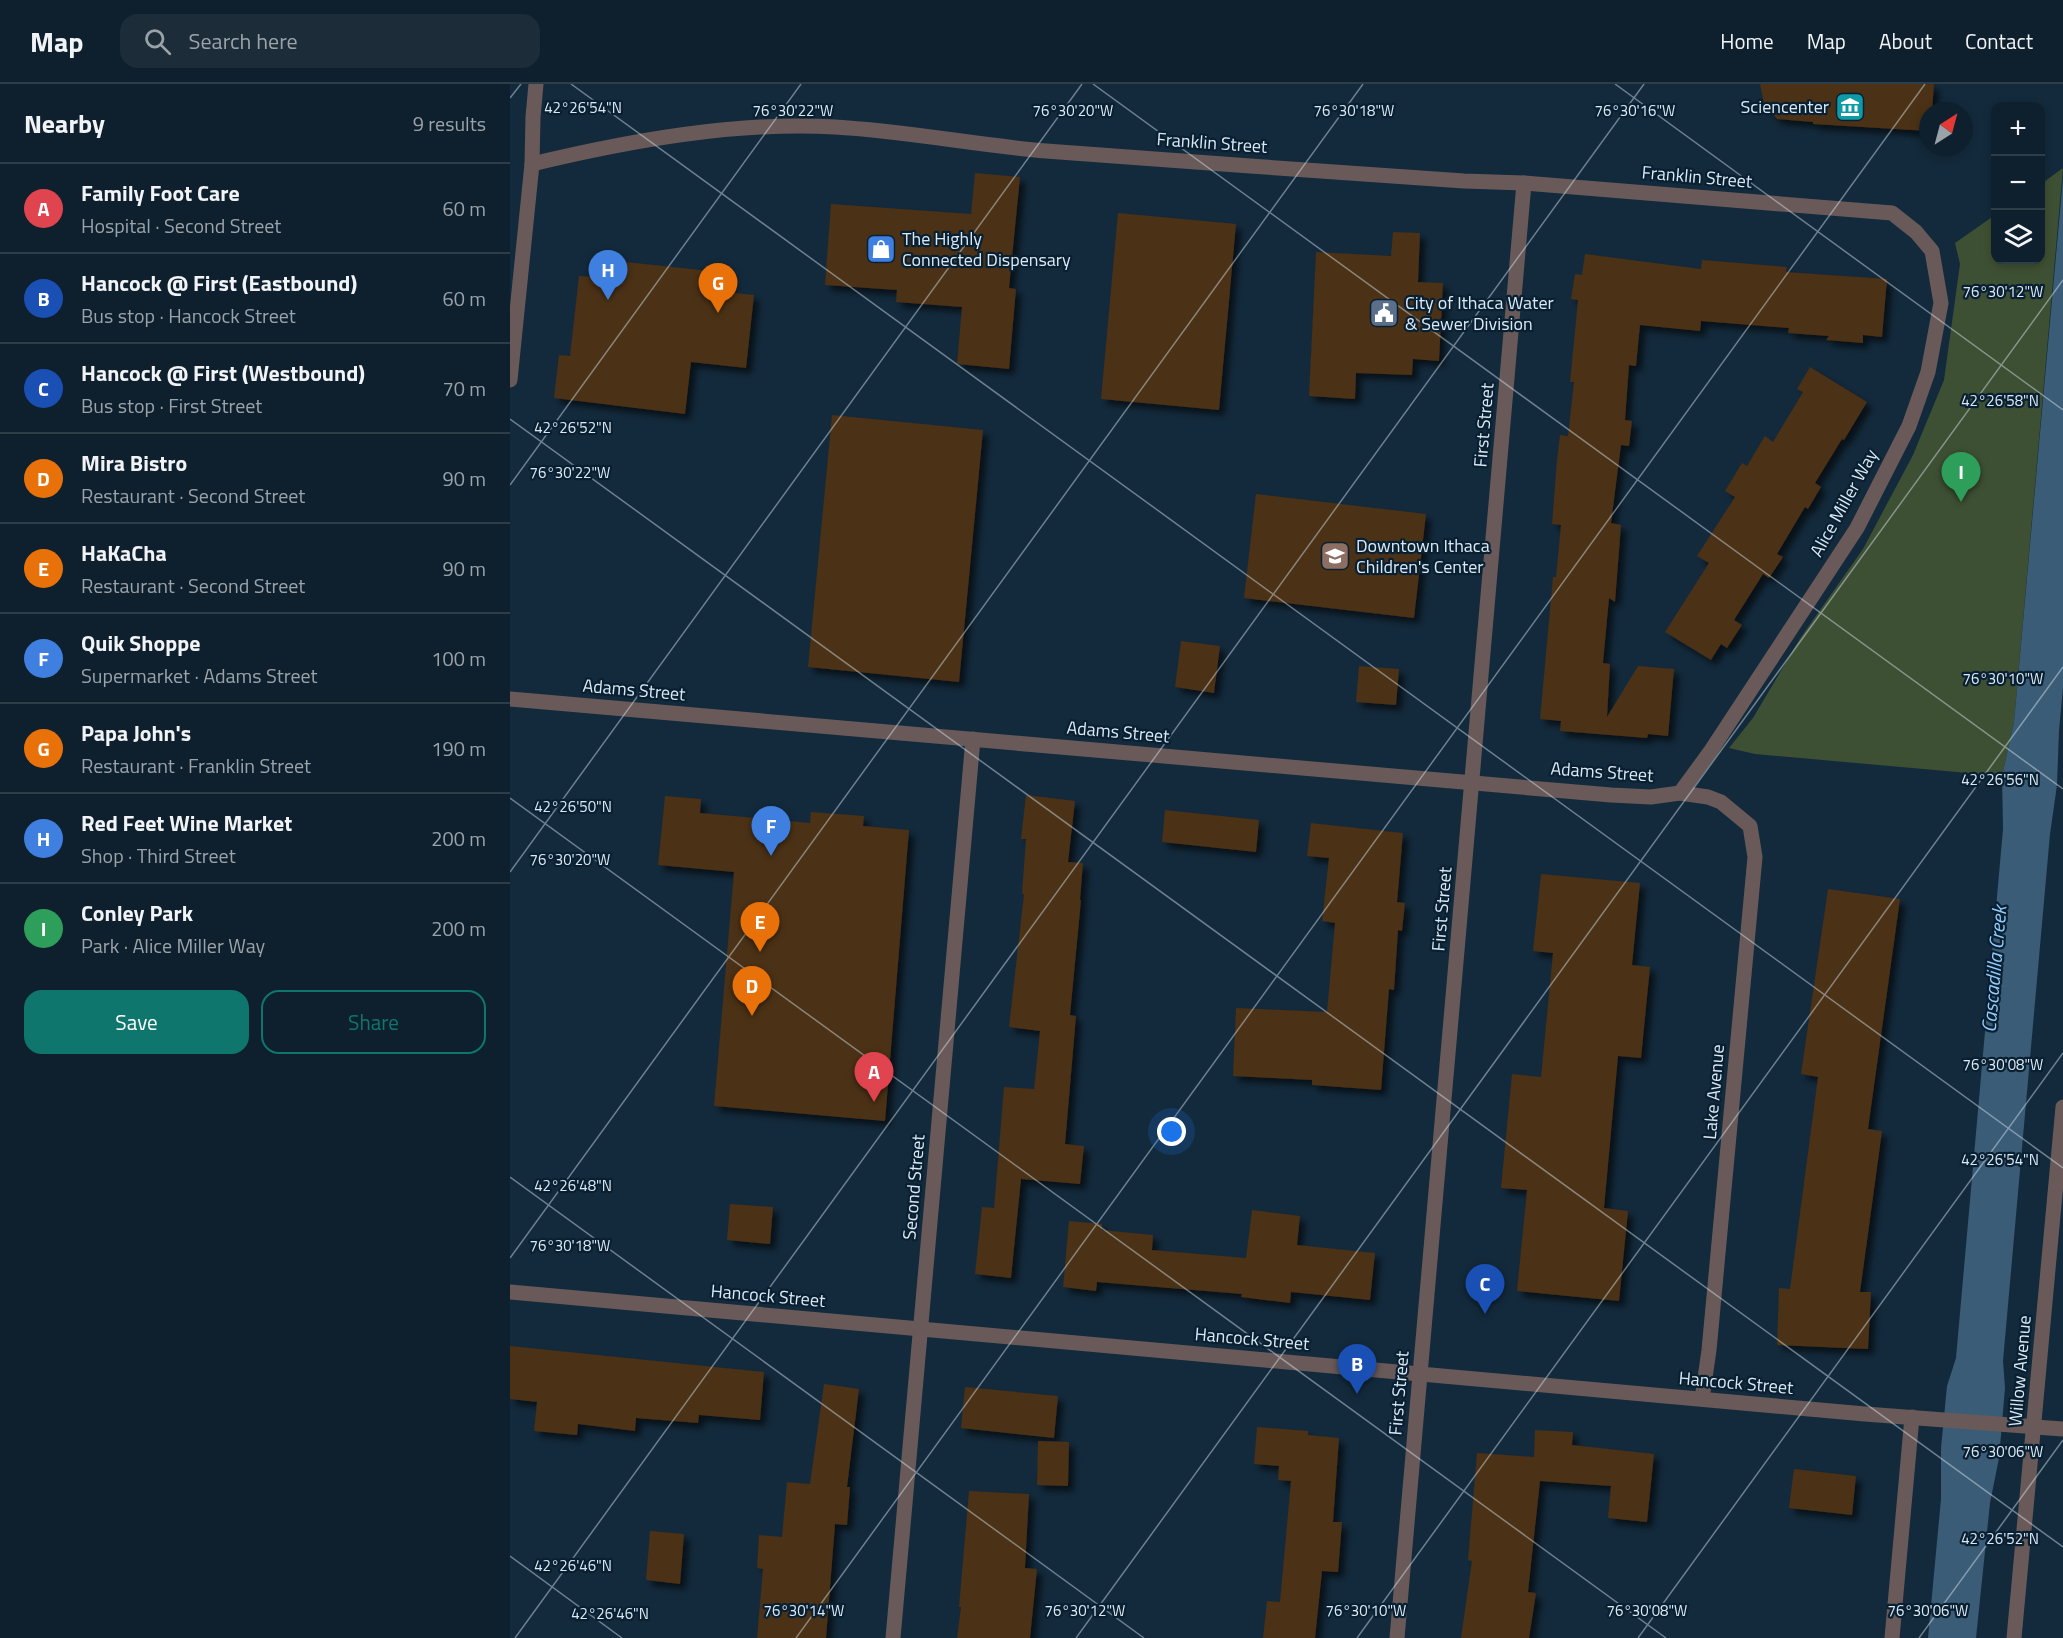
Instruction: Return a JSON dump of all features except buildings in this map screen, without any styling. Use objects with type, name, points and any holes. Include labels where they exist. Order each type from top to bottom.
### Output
[{"type":"street","points":[[510,380],[532,164],[536,84]]},
{"type":"street","name":"Franklin Street","points":[[532,164],[586,150],[676,136],[764,126],[833,127],[1042,150],[1464,181],[1524,183],[1892,213]]},
{"type":"street","name":"First Street","points":[[1397,1638],[1524,183]]},
{"type":"street","name":"Alice Miller Way","points":[[1680,793],[1710,752],[1857,528],[1909,426],[1928,372],[1941,303],[1932,251],[1916,232],[1892,213]]},
{"type":"street","name":"Adams Street","points":[[510,699],[1651,797],[1680,793],[1708,797],[1721,802]]},
{"type":"street","name":"Second Street","points":[[893,1638],[974,739]]},
{"type":"street","name":"Lake Avenue","points":[[1702,1399],[1755,857],[1750,826],[1721,802]]},
{"type":"street","name":"Willow Avenue","points":[[2014,1638],[2063,1107]]},
{"type":"street","name":"Hancock Street","points":[[510,1292],[1702,1399],[2063,1429]]},
{"type":"street","points":[[1892,1638],[1912,1417]]},
{"type":"green space","points":[[2063,168],[2014,722],[2002,776],[1755,754],[1729,748],[1753,718],[1801,637],[1863,549],[1913,455],[1944,380],[1960,264],[1955,243],[1991,218],[1991,264],[2045,264],[2045,181]]},
{"type":"water","name":"Cascadilla Creek","points":[[2063,178],[2063,687],[2057,785],[2050,834],[2003,1361],[2005,1388],[1999,1458],[1990,1503],[1976,1638],[1928,1638],[1941,1499],[1941,1448],[1947,1386],[1956,1358],[2003,829],[2002,776],[2014,722]]},
{"type":"place","name":"Sciencenter","points":[[1850,107]]},
{"type":"place","name":"The Highly Connected Dispensary","points":[[881,249]]},
{"type":"place","name":"Red Feet Wine Market","points":[[608,300]]},
{"type":"place","name":"Papa John's","points":[[718,313]]},
{"type":"place","name":"City of Ithaca Water & Sewer Division","points":[[1384,313]]},
{"type":"place","name":"Conley Park","points":[[1961,502]]},
{"type":"place","name":"Downtown Ithaca Children's Center","points":[[1335,556]]},
{"type":"place","name":"Quik Shoppe","points":[[771,856]]},
{"type":"place","name":"HaKaCha","points":[[760,952]]},
{"type":"place","name":"Mira Bistro","points":[[752,1016]]},
{"type":"place","name":"Family Foot Care","points":[[874,1102]]},
{"type":"place","name":"Hancock @ First (Westbound)","points":[[1485,1314]]},
{"type":"place","name":"Hancock @ First (Eastbound)","points":[[1357,1394]]}]
